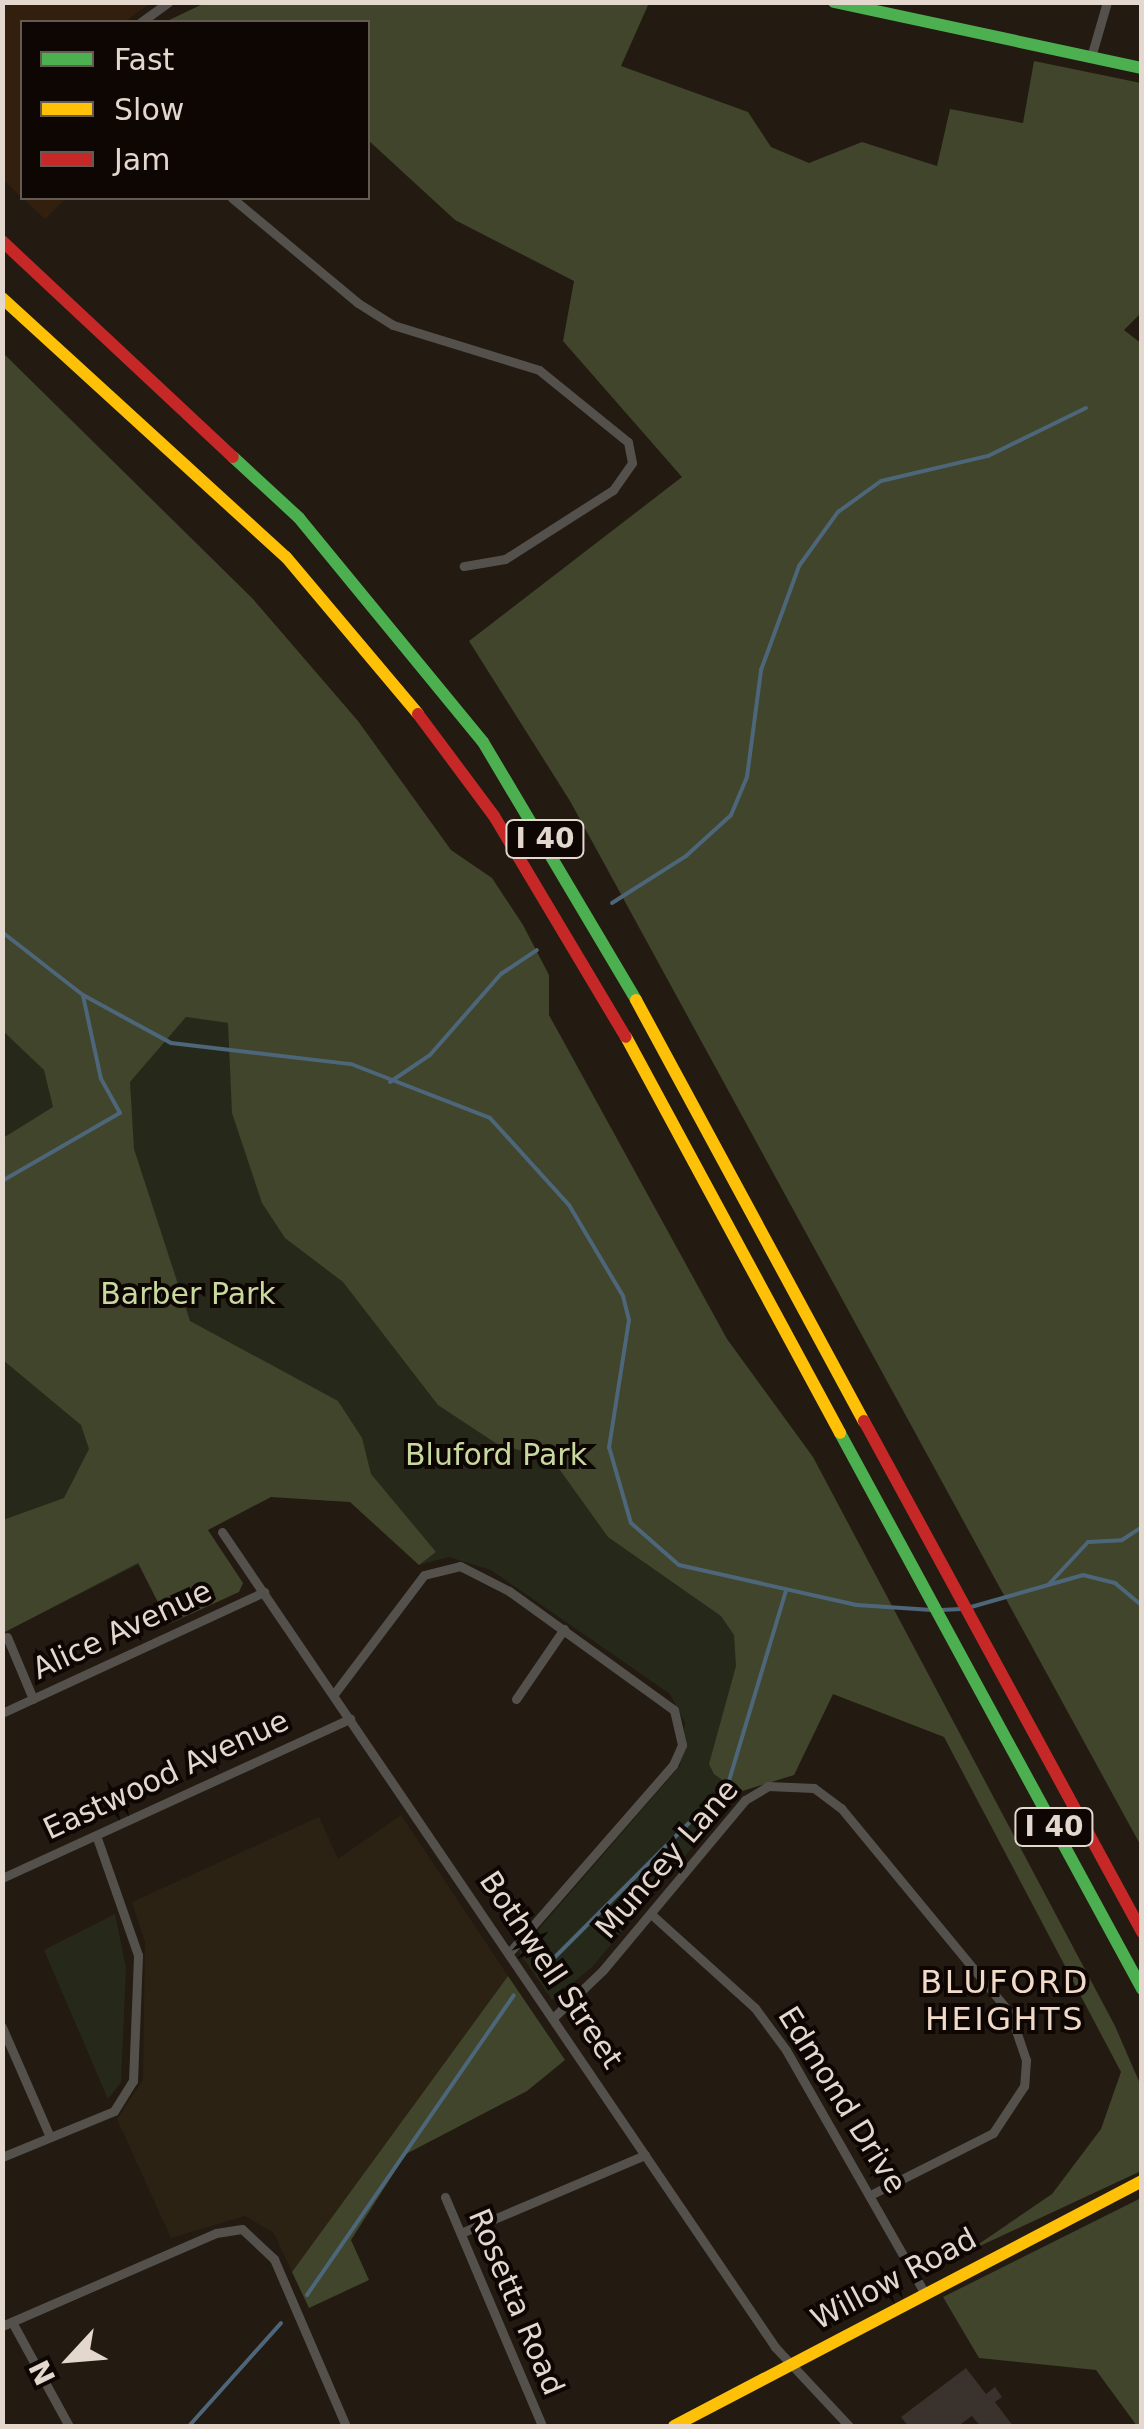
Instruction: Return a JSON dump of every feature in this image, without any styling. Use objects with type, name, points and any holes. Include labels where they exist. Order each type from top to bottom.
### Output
[{"type":"main road","points":[[834,2],[1142,68]]},
{"type":"main road","name":"I 40","points":[[2,241],[299,518],[483,742],[577,892],[1142,1932]]},
{"type":"main road","name":"I 40","points":[[2,298],[286,558],[461,770],[578,949],[1142,1989]]},
{"type":"main road","name":"Willow Road","points":[[674,2426],[923,2290],[1142,2181]]},
{"type":"street","points":[[144,20],[169,2]]},
{"type":"street","points":[[1091,58],[1107,2]]},
{"type":"street","points":[[234,200],[358,303],[423,336],[539,370],[628,442],[632,463],[612,490],[505,559],[464,566]]},
{"type":"street","name":"Bothwell Street","points":[[222,1532],[646,2155],[792,2361],[849,2426]]},
{"type":"street","points":[[334,1694],[424,1575],[442,1568],[479,1572],[661,1694],[674,1710],[682,1745],[509,1952]]},
{"type":"street","name":"Alice Avenue","points":[[2,1714],[264,1592]]},
{"type":"street","points":[[516,1699],[564,1629]]},
{"type":"street","points":[[8,1636],[33,1699]]},
{"type":"street","name":"Eastwood Avenue","points":[[2,1878],[350,1718]]},
{"type":"street","name":"Muncey Lane","points":[[553,2018],[651,1914],[745,1800],[768,1786],[802,1785],[841,1808],[1010,2012],[1026,2060],[1013,2109],[993,2133],[874,2193]]},
{"type":"street","points":[[2,2157],[114,2110],[133,2082],[138,1955],[96,1834]]},
{"type":"street","name":"Edmond Drive","points":[[651,1914],[755,2008],[874,2193],[923,2290]]},
{"type":"street","points":[[2,2027],[50,2137]]},
{"type":"street","points":[[461,2233],[646,2155]]},
{"type":"street","name":"Rosetta Road","points":[[444,2196],[542,2426]]},
{"type":"street","points":[[68,2426],[7,2324],[216,2233],[256,2234],[346,2426]]},
{"type":"shaded area","points":[[3,2],[151,3],[127,20],[20,20],[20,196],[3,180]]},
{"type":"shaded area","points":[[24,200],[64,200],[45,219]]},
{"type":"shaded area","points":[[401,1815],[508,1976],[292,2272],[274,2233],[245,2216],[171,2238],[117,2119],[143,2080],[145,1942],[132,1902],[319,1817],[338,1859]]},
{"type":"green space","points":[[207,2],[649,3],[621,66],[748,112],[771,147],[809,163],[862,142],[937,166],[950,109],[1023,123],[1034,61],[1141,83],[1141,313],[1124,330],[1142,344],[1141,1846],[570,801],[469,641],[682,477],[563,341],[574,281],[455,220],[370,142],[370,20],[169,20]]},
{"type":"green space","points":[[3,353],[253,599],[358,721],[451,850],[492,878],[523,925],[549,975],[549,1015],[727,1339],[813,1457],[1115,2026],[1141,2086],[1141,2171],[967,2252],[1052,2194],[1101,2129],[1121,2072],[944,1737],[833,1694],[794,1775],[739,1792],[714,1774],[709,1764],[736,1666],[734,1635],[721,1616],[608,1537],[552,1459],[497,1444],[438,1405],[343,1282],[285,1238],[262,1203],[232,1113],[228,1023],[186,1017],[130,1082],[134,1149],[190,1321],[338,1401],[362,1438],[371,1474],[436,1552],[419,1565],[350,1502],[271,1497],[208,1530],[243,1583],[239,1592],[169,1624],[138,1563],[3,1633],[3,1520],[64,1498],[89,1449],[81,1425],[3,1360],[3,1138],[53,1107],[44,1070],[3,1031]]},
{"type":"green space","points":[[3,898],[130,1081],[186,1017],[229,1023],[944,1736],[833,1694],[794,1775],[739,1792],[592,1967],[552,2000],[519,1952],[680,1766],[685,1723],[670,1694],[491,1570],[449,1557],[419,1565],[350,1502],[271,1497],[3,1633]]},
{"type":"green space","points":[[115,1914],[126,1968],[121,2082],[108,2099],[44,1950]]},
{"type":"green space","points":[[508,1976],[565,2060],[527,2091],[406,2154],[351,2240],[369,2280],[309,2308],[292,2272]]},
{"type":"green space","points":[[1141,2198],[1142,2426],[1137,2426],[1096,2370],[979,2358],[943,2297]]},
{"type":"building","points":[[966,2368],[986,2394],[995,2387],[1002,2397],[995,2402],[1013,2426],[980,2426],[972,2416],[958,2426],[908,2426],[901,2417]]},
{"type":"waterway","points":[[612,903],[686,856],[731,815],[747,777],[761,670],[799,566],[838,512],[881,481],[988,456],[1086,408]]},
{"type":"waterway","points":[[2,932],[83,995],[171,1043],[351,1064],[490,1118],[569,1205],[623,1296],[629,1320],[609,1447],[631,1523],[679,1565],[857,1605],[932,1610]]},
{"type":"waterway","points":[[390,1082],[430,1055],[501,974],[537,950]]},
{"type":"waterway","points":[[2,1181],[120,1113],[101,1079],[83,996]]},
{"type":"waterway","points":[[1049,1584],[1088,1542],[1122,1540],[1142,1527]]},
{"type":"waterway","points":[[971,1607],[1083,1575],[1115,1583],[1142,1606]]},
{"type":"waterway","points":[[542,1970],[728,1784],[786,1591]]},
{"type":"waterway","points":[[941,1610],[961,1609]]},
{"type":"waterway","points":[[307,2295],[514,1995]]},
{"type":"waterway","points":[[189,2426],[281,2323]]},
{"type":"traffic: fast","points":[[834,2],[1142,68]]},
{"type":"traffic: fast","points":[[233,457],[299,518],[483,742],[636,1000]]},
{"type":"traffic: fast","points":[[840,1433],[1142,1989]]},
{"type":"traffic: slow","points":[[2,298],[286,557],[418,714]]},
{"type":"traffic: slow","points":[[636,1000],[864,1421]]},
{"type":"traffic: slow","points":[[626,1037],[840,1433]]},
{"type":"traffic: slow","points":[[674,2426],[1142,2181]]},
{"type":"traffic: jam","points":[[2,241],[233,457]]},
{"type":"traffic: jam","points":[[418,714],[494,816],[626,1037]]},
{"type":"traffic: jam","points":[[864,1421],[1142,1932]]},
{"type":"district","name":"BLUFORD HEIGHTS","points":[[1005,2002]]},
{"type":"park label","name":"Barber Park","points":[[188,1294]]},
{"type":"park label","name":"Bluford Park","points":[[496,1455]]}]
